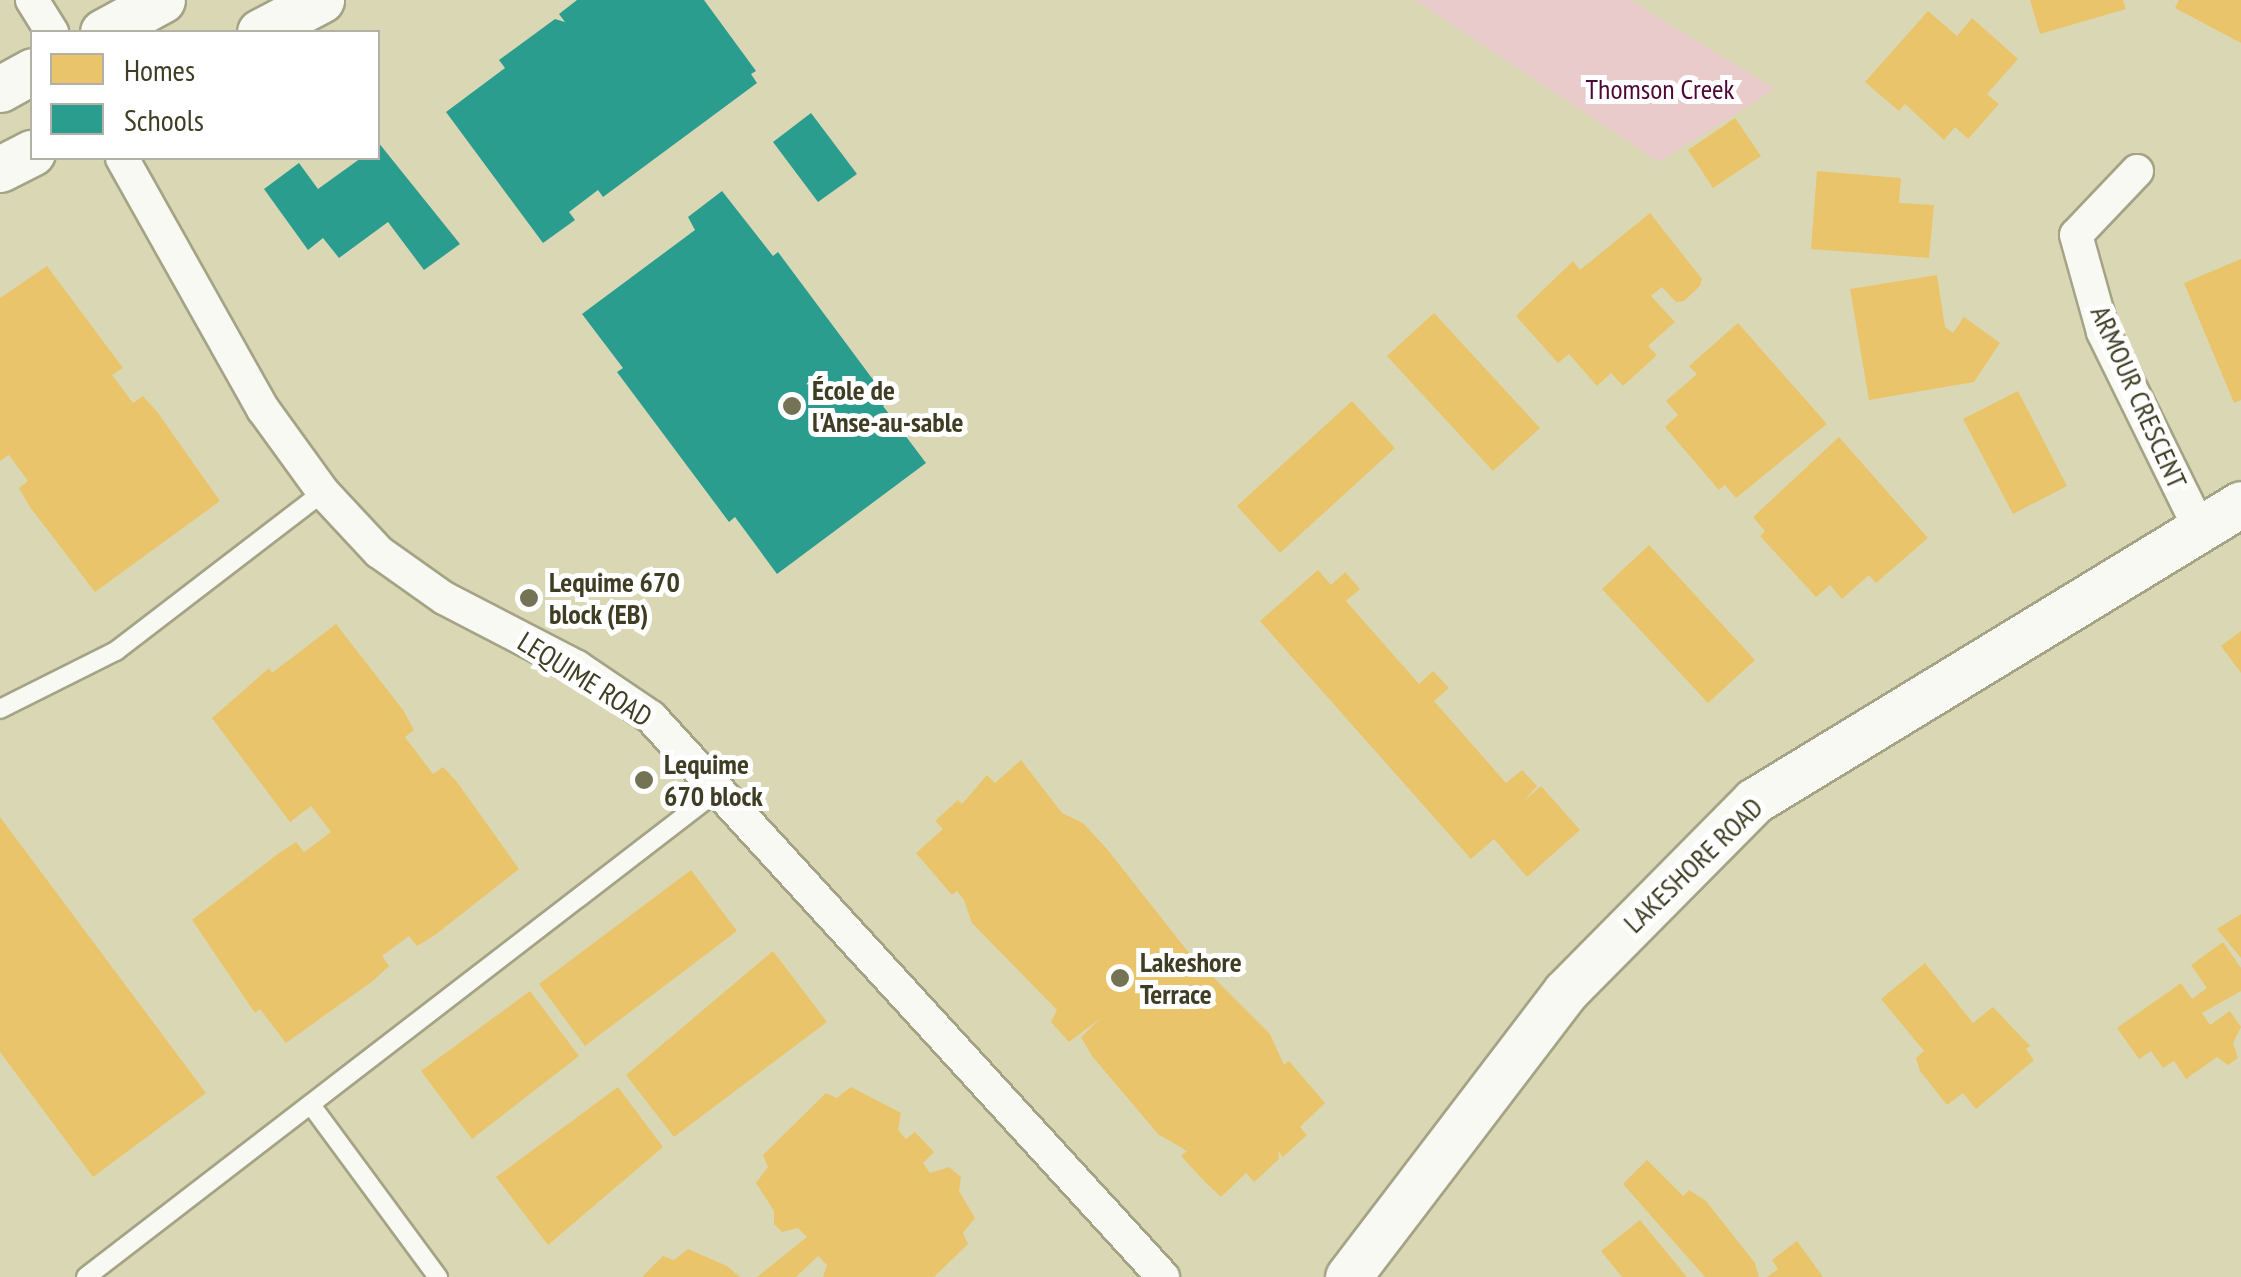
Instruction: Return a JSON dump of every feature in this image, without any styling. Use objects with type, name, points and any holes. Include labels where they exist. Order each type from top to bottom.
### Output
[{"type":"main road","points":[[107,30],[162,0]]},
{"type":"main road","points":[[264,30],[320,0]]},
{"type":"main road","points":[[0,89],[30,72]]},
{"type":"main road","points":[[0,170],[30,153]]},
{"type":"main road","name":"LAKESHORE ROAD","points":[[1348,1277],[1565,992],[1754,801],[2241,504]]},
{"type":"street","points":[[32,0],[51,30]]},
{"type":"street","name":"LEQUIME ROAD","points":[[123,160],[263,409],[323,492],[379,552],[444,598],[577,668],[651,718],[722,788],[1164,1277]]},
{"type":"street","name":"ARMOUR CRESCENT","points":[[2137,170],[2076,235],[2104,332],[2198,527]]},
{"type":"lane","points":[[0,709],[116,650],[323,492]]},
{"type":"lane","points":[[86,1277],[722,788]]},
{"type":"lane","points":[[311,1106],[438,1277]]},
{"type":"green space","name":"Thomson Creek","points":[[1415,0],[1630,0],[1775,89],[1659,162]]},
{"type":"building: Homes","points":[[2030,0],[2123,0],[2126,9],[2040,34]]},
{"type":"building: Homes","points":[[2179,0],[2241,0],[2241,43],[2175,8]]},
{"type":"building: Homes","points":[[1928,11],[1957,36],[1972,18],[2018,59],[1987,94],[1999,104],[1968,139],[1955,127],[1944,140],[1905,104],[1899,111],[1865,82]]},
{"type":"building: Homes","points":[[1735,118],[1761,156],[1713,188],[1688,150]]},
{"type":"building: Homes","points":[[1817,171],[1901,178],[1899,203],[1934,205],[1929,258],[1811,249]]},
{"type":"building: Homes","points":[[1650,213],[1702,279],[1700,286],[1684,301],[1676,302],[1662,287],[1651,296],[1675,322],[1648,346],[1657,355],[1623,386],[1611,373],[1597,386],[1569,354],[1558,363],[1516,316],[1573,261],[1580,270]]},
{"type":"building: Homes","points":[[2241,259],[2241,400],[2234,403],[2184,283]]},
{"type":"building: Homes","points":[[47,266],[123,368],[112,375],[133,403],[143,396],[158,413],[220,501],[95,592],[30,507],[19,488],[28,481],[9,455],[0,461],[0,298]]},
{"type":"building: Homes","points":[[1937,275],[1945,327],[1953,333],[1964,317],[2000,343],[1974,382],[1869,400],[1850,289]]},
{"type":"building: Homes","points":[[1434,313],[1540,428],[1493,471],[1387,356]]},
{"type":"building: Homes","points":[[1738,323],[1827,424],[1736,498],[1725,485],[1719,490],[1665,427],[1678,415],[1666,401],[1697,374],[1689,366]]},
{"type":"building: Homes","points":[[2018,391],[2067,486],[2013,514],[1963,419]]},
{"type":"building: Homes","points":[[1352,401],[1395,448],[1280,553],[1237,506]]},
{"type":"building: Homes","points":[[1839,437],[1928,538],[1876,583],[1869,575],[1842,599],[1830,585],[1816,597],[1760,536],[1765,531],[1753,517]]},
{"type":"building: Homes","points":[[1649,545],[1755,660],[1708,703],[1602,589]]},
{"type":"building: Homes","points":[[1318,570],[1331,585],[1345,572],[1360,589],[1346,601],[1419,684],[1433,671],[1449,688],[1434,701],[1506,783],[1522,770],[1537,786],[1524,801],[1541,786],[1580,830],[1527,877],[1494,839],[1471,859],[1260,621]]},
{"type":"building: Homes","points":[[336,624],[403,710],[414,730],[405,737],[433,774],[443,767],[457,782],[519,869],[435,935],[417,946],[409,936],[382,956],[389,966],[374,980],[286,1043],[260,1009],[255,1013],[192,920],[296,842],[304,852],[331,832],[311,806],[290,822],[212,718],[269,668],[272,673]]},
{"type":"building: Homes","points":[[2241,631],[2241,673],[2221,646]]},
{"type":"building: Homes","name":"Lakeshore Terrace","points":[[1021,760],[1062,813],[1083,823],[1107,849],[1189,953],[1270,1034],[1284,1065],[1289,1061],[1325,1103],[1300,1127],[1307,1135],[1283,1157],[1278,1151],[1279,1159],[1254,1182],[1246,1173],[1221,1197],[1205,1182],[1181,1156],[1187,1151],[1158,1134],[1092,1056],[1081,1037],[1101,1018],[1069,1042],[1051,1022],[1057,1010],[972,923],[957,891],[952,895],[916,853],[943,829],[935,821],[958,800],[962,804],[987,775],[995,783]]},
{"type":"building: Homes","points":[[0,817],[206,1093],[93,1177],[0,1052]]},
{"type":"building: Homes","points":[[691,870],[737,931],[585,1046],[539,984]]},
{"type":"building: Homes","points":[[2241,914],[2241,958],[2217,929]]},
{"type":"building: Homes","points":[[2223,942],[2241,968],[2241,991],[2202,1013],[2210,1025],[2230,1011],[2241,1027],[2233,1043],[2238,1058],[2228,1065],[2217,1057],[2186,1079],[2174,1061],[2163,1068],[2151,1051],[2139,1059],[2117,1028],[2181,983],[2192,999],[2207,988],[2191,965]]},
{"type":"building: Homes","points":[[773,951],[827,1022],[674,1137],[626,1075]]},
{"type":"building: Homes","points":[[1925,963],[1973,1023],[1993,1007],[2030,1046],[2026,1049],[2034,1060],[1976,1109],[1963,1093],[1947,1105],[1920,1071],[1916,1058],[1924,1051],[1881,999]]},
{"type":"building: Homes","points":[[530,991],[579,1056],[472,1139],[421,1071]]},
{"type":"building: Homes","points":[[618,1087],[663,1147],[548,1245],[496,1177]]},
{"type":"building: Homes","points":[[851,1087],[901,1113],[898,1130],[906,1139],[915,1132],[934,1152],[923,1163],[930,1173],[949,1167],[961,1177],[959,1191],[975,1218],[963,1233],[968,1244],[934,1277],[823,1277],[827,1265],[818,1256],[796,1277],[757,1277],[807,1237],[798,1228],[782,1232],[774,1224],[774,1211],[756,1183],[768,1167],[763,1155],[826,1093],[837,1098]]},
{"type":"building: Homes","points":[[1647,1160],[1683,1196],[1689,1190],[1706,1201],[1755,1263],[1759,1277],[1705,1277],[1623,1184]]},
{"type":"building: Homes","points":[[1640,1220],[1687,1277],[1622,1277],[1601,1251]]},
{"type":"building: Homes","points":[[1797,1241],[1823,1277],[1767,1277],[1778,1269],[1772,1260]]},
{"type":"building: Homes","points":[[688,1249],[727,1266],[740,1277],[642,1277],[663,1256],[674,1260]]},
{"type":"building: Schools","points":[[577,0],[704,0],[756,71],[751,74],[757,83],[603,197],[598,190],[569,212],[575,220],[543,243],[446,112],[505,68],[499,60],[555,19],[565,22],[559,14]]},
{"type":"building: Schools","points":[[811,113],[857,174],[818,202],[773,142]]},
{"type":"building: Schools","points":[[380,144],[460,244],[424,270],[388,222],[339,258],[323,238],[308,250],[264,189],[299,163],[318,189],[358,160],[380,160]]},
{"type":"building: Schools","points":[[722,191],[773,256],[778,252],[889,401],[883,406],[926,463],[777,574],[735,517],[729,522],[617,372],[623,368],[582,314],[695,230],[688,217]]},
{"type":"place","name":"École de l'Anse-au-sable","points":[[792,406]]},
{"type":"place","name":"Lequime 670 block (EB)","points":[[529,598]]},
{"type":"place","name":"Lequime 670 block","points":[[644,780]]},
{"type":"place","name":"Lakeshore Terrace","points":[[1120,978]]}]
